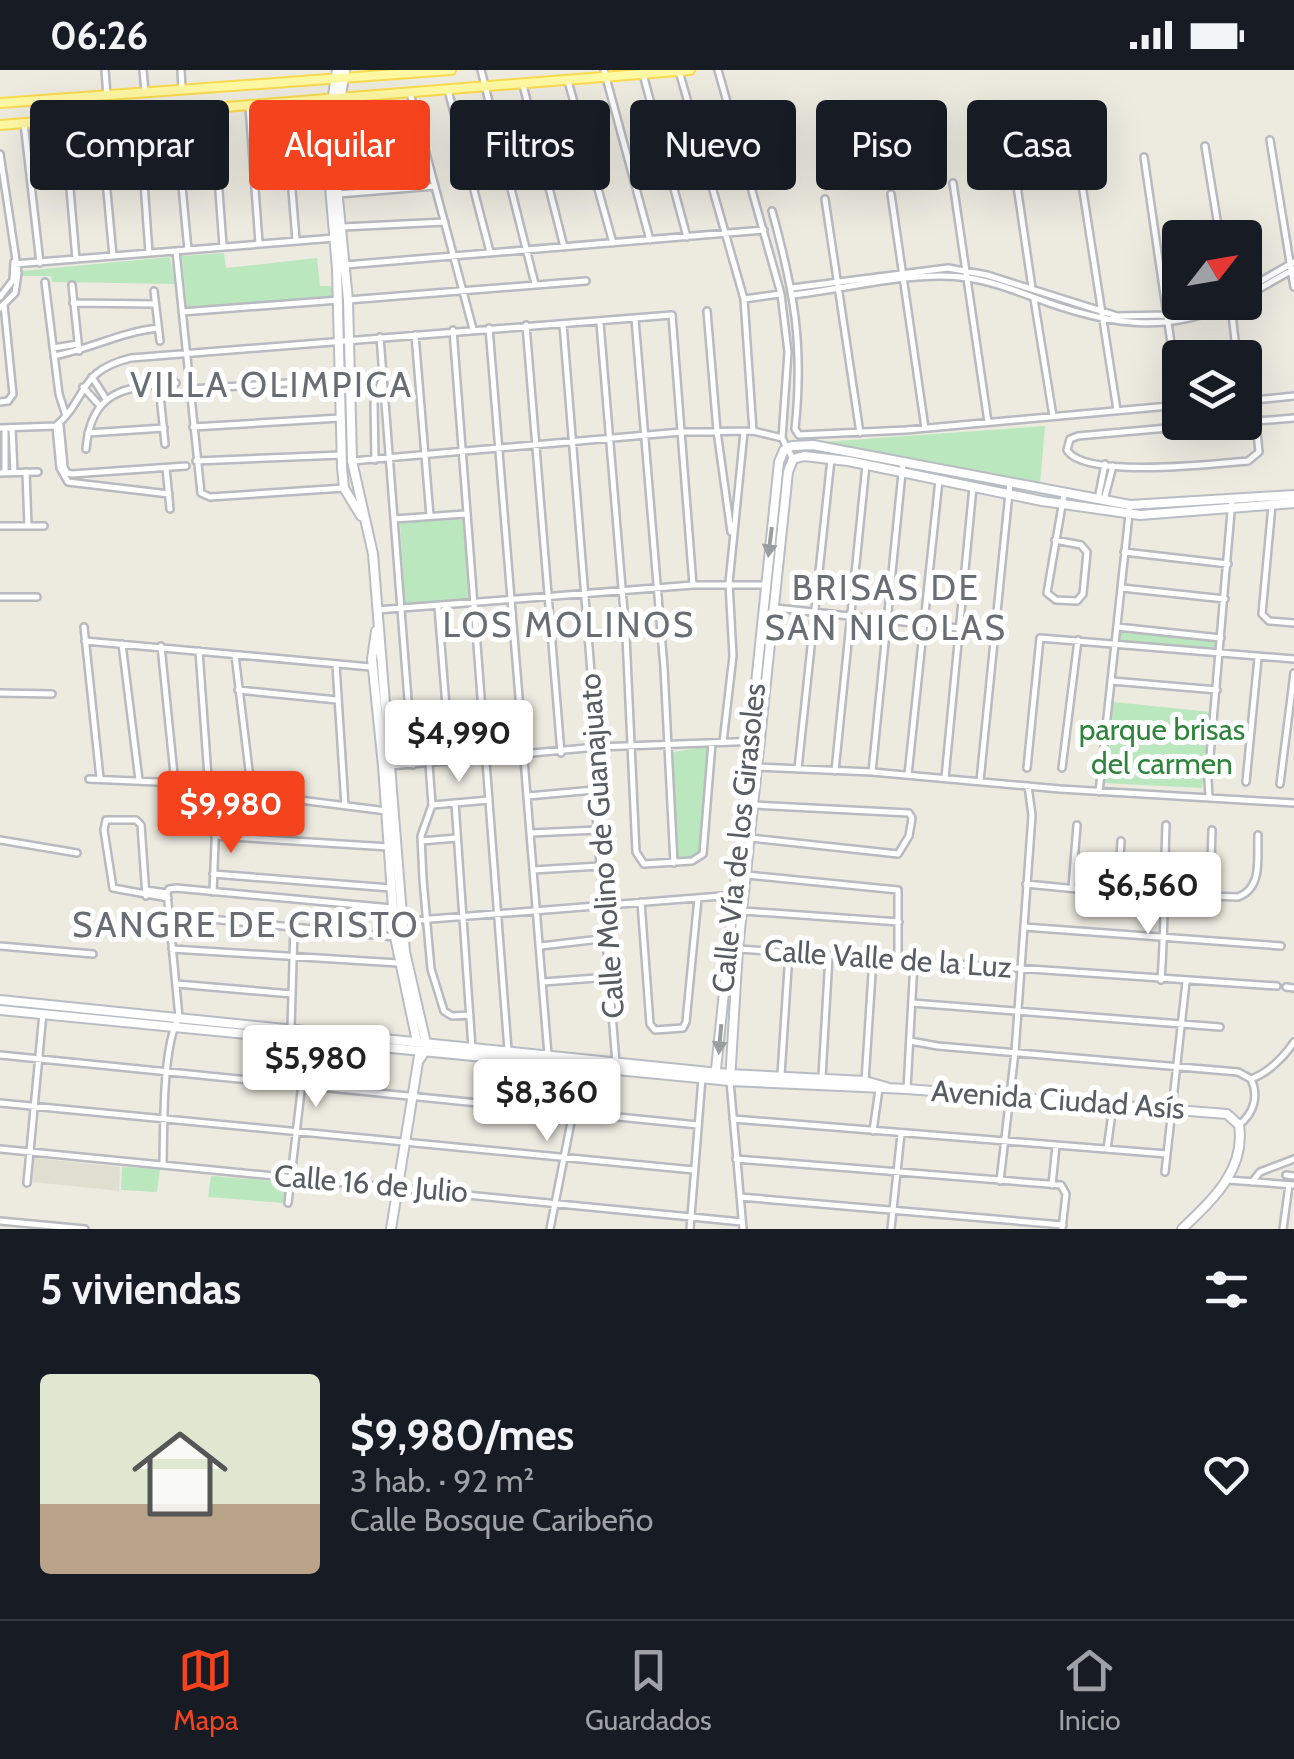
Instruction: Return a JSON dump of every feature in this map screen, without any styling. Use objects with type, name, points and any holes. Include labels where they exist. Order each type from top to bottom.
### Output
[{"type":"main road","points":[[0,103],[340,74],[451,70]]},
{"type":"main road","points":[[332,100],[568,81],[605,74],[690,70]]},
{"type":"main road","points":[[207,86],[207,100]]},
{"type":"main road","points":[[229,105],[249,104]]},
{"type":"main road","points":[[0,125],[30,123]]},
{"type":"street","points":[[106,70],[108,96]]},
{"type":"street","points":[[143,70],[145,92]]},
{"type":"street","points":[[181,70],[182,89]]},
{"type":"street","points":[[482,70],[535,284]]},
{"type":"street","points":[[718,70],[781,294],[788,352],[782,438],[792,459],[831,459],[1010,483],[1101,499],[1129,509]]},
{"type":"street","points":[[680,71],[744,299],[754,431]]},
{"type":"street","points":[[332,100],[340,74]]},
{"type":"street","points":[[605,74],[650,240]]},
{"type":"street","points":[[642,74],[687,238]]},
{"type":"street","points":[[568,81],[614,243]]},
{"type":"street","points":[[523,85],[564,247]]},
{"type":"street","points":[[448,90],[490,253]]},
{"type":"street","points":[[410,93],[474,329]]},
{"type":"street","points":[[24,123],[40,262]]},
{"type":"street","points":[[1270,140],[1294,287]]},
{"type":"street","points":[[1205,146],[1217,220]]},
{"type":"street","points":[[0,154],[17,289],[2,306],[13,394],[8,402],[0,402]]},
{"type":"street","points":[[1144,157],[1162,284]]},
{"type":"street","points":[[953,183],[988,423]]},
{"type":"street","points":[[340,194],[435,186]]},
{"type":"street","points":[[70,190],[76,259]]},
{"type":"street","points":[[107,190],[113,256]]},
{"type":"street","points":[[145,190],[150,253]]},
{"type":"street","points":[[182,190],[188,250]]},
{"type":"street","points":[[219,190],[223,246]]},
{"type":"street","points":[[255,190],[259,243]]},
{"type":"street","points":[[292,190],[296,240]]},
{"type":"street","points":[[332,190],[345,265],[343,300]]},
{"type":"street","points":[[339,190],[352,462],[373,554],[398,922],[421,1049],[391,1229]]},
{"type":"street","points":[[1019,190],[1053,417]]},
{"type":"street","points":[[1083,190],[1117,410]]},
{"type":"street","points":[[891,194],[925,428]]},
{"type":"street","points":[[825,199],[860,434]]},
{"type":"street","points":[[772,211],[793,292],[801,357],[795,428],[801,436],[1162,406]]},
{"type":"street","points":[[342,227],[445,222]]},
{"type":"street","points":[[345,265],[764,230]]},
{"type":"street","points":[[16,264],[339,238]]},
{"type":"street","points":[[176,251],[199,490],[210,497],[344,488]]},
{"type":"street","points":[[0,297],[13,280],[16,264]]},
{"type":"street","points":[[1262,284],[1292,266]]},
{"type":"street","points":[[793,292],[902,276],[966,274],[1102,316],[1162,319]]},
{"type":"street","points":[[182,312],[586,281]]},
{"type":"street","points":[[45,282],[59,394],[66,416]]},
{"type":"street","points":[[72,285],[78,348]]},
{"type":"street","points":[[154,291],[160,341]]},
{"type":"street","points":[[744,299],[781,294]]},
{"type":"street","points":[[73,303],[155,304]]},
{"type":"street","points":[[707,312],[717,431],[733,539]]},
{"type":"street","points":[[6,428],[58,425],[92,376],[116,362],[186,352],[672,315],[693,585]]},
{"type":"street","points":[[635,319],[674,863]]},
{"type":"street","points":[[600,323],[637,858],[647,866],[695,860],[703,854],[712,744]]},
{"type":"street","name":"Calle Molino de Guanajuato","points":[[562,324],[597,748],[594,790],[616,1065]]},
{"type":"street","points":[[526,325],[561,753]]},
{"type":"street","points":[[54,356],[123,333],[158,328]]},
{"type":"street","points":[[489,328],[548,1055]]},
{"type":"street","points":[[453,330],[508,1051]]},
{"type":"street","points":[[416,334],[430,516]]},
{"type":"street","points":[[380,337],[413,765]]},
{"type":"street","points":[[345,339],[341,380],[344,488],[366,524]]},
{"type":"street","points":[[53,348],[78,348]]},
{"type":"street","points":[[92,376],[106,400]]},
{"type":"street","points":[[190,389],[341,380]]},
{"type":"street","points":[[375,460],[374,404],[376,389],[383,380]]},
{"type":"street","points":[[159,384],[165,444]]},
{"type":"street","points":[[86,450],[88,433],[106,400],[130,387],[176,384]]},
{"type":"street","points":[[82,387],[100,406]]},
{"type":"street","points":[[59,394],[73,404]]},
{"type":"street","points":[[1262,399],[1294,396]]},
{"type":"street","points":[[193,427],[342,418]]},
{"type":"street","points":[[1262,421],[1294,418]]},
{"type":"street","points":[[58,425],[62,468],[68,482],[169,494]]},
{"type":"street","points":[[6,428],[14,472]]},
{"type":"street","points":[[6,428],[3,473],[38,472]]},
{"type":"street","points":[[88,433],[164,428]]},
{"type":"street","points":[[1162,429],[1078,436],[1070,440],[1067,450],[1072,458],[1148,468],[1252,460],[1260,450],[1259,440]]},
{"type":"street","points":[[724,742],[734,656],[729,583],[744,431]]},
{"type":"street","points":[[352,462],[609,436],[754,431],[782,438]]},
{"type":"street","points":[[787,448],[813,445],[938,480],[1062,504],[1129,509],[1294,503]]},
{"type":"street","name":"Calle Vía de los Girasoles","points":[[716,1076],[739,895],[748,740],[779,462],[787,448]]},
{"type":"street","points":[[196,461],[342,455]]},
{"type":"street","name":"Calle Vía de los Girasoles","points":[[729,1077],[742,912],[739,895],[747,876],[792,459]]},
{"type":"street","points":[[798,769],[831,459]]},
{"type":"street","points":[[1101,499],[1105,464]]},
{"type":"street","points":[[836,771],[866,465]]},
{"type":"street","points":[[62,468],[68,474],[88,474],[186,466]]},
{"type":"street","points":[[1101,499],[1113,466]]},
{"type":"street","points":[[166,468],[170,509]]},
{"type":"street","points":[[872,772],[902,468]]},
{"type":"street","points":[[26,472],[28,526]]},
{"type":"street","points":[[88,474],[88,485]]},
{"type":"street","points":[[908,774],[938,480]]},
{"type":"street","points":[[980,781],[1010,483]]},
{"type":"street","points":[[945,778],[973,487]]},
{"type":"street","points":[[1042,501],[1044,490]]},
{"type":"street","points":[[1055,540],[1081,546],[1088,555],[1083,594],[1072,602],[1053,600],[1048,593],[1055,540],[1064,494]]},
{"type":"street","points":[[1232,505],[1294,495]]},
{"type":"street","points":[[1210,797],[1208,780],[1232,505]]},
{"type":"street","points":[[1272,505],[1262,614],[1269,621],[1294,623]]},
{"type":"street","points":[[1098,792],[1129,509]]},
{"type":"street","points":[[394,519],[465,514]]},
{"type":"street","points":[[0,526],[44,526]]},
{"type":"street","points":[[1124,552],[1228,564]]},
{"type":"street","points":[[378,610],[693,585],[766,585]]},
{"type":"street","points":[[1122,588],[1225,599]]},
{"type":"street","points":[[0,597],[38,597]]},
{"type":"street","points":[[438,607],[446,706]]},
{"type":"street","points":[[776,608],[995,632]]},
{"type":"street","points":[[378,626],[372,666],[387,766],[392,908],[398,922],[394,937],[421,1049]]},
{"type":"street","points":[[84,627],[100,778]]},
{"type":"street","points":[[1117,627],[1221,638]]},
{"type":"street","points":[[1027,768],[1040,638],[1294,659]]},
{"type":"street","points":[[1062,768],[1078,640]]},
{"type":"street","points":[[86,641],[372,666]]},
{"type":"street","points":[[122,643],[139,780]]},
{"type":"street","points":[[160,646],[175,784]]},
{"type":"street","points":[[199,651],[210,805]]},
{"type":"street","points":[[235,655],[252,795]]},
{"type":"street","points":[[1246,782],[1258,658]]},
{"type":"street","points":[[336,664],[345,806]]},
{"type":"street","points":[[1280,784],[1294,673]]},
{"type":"street","points":[[1112,681],[1217,690]]},
{"type":"street","points":[[238,690],[338,700]]},
{"type":"street","points":[[0,694],[52,694]]},
{"type":"street","points":[[411,718],[482,713]]},
{"type":"street","points":[[387,766],[632,745],[761,741]]},
{"type":"street","points":[[430,764],[432,805],[421,841],[431,970],[442,1008],[452,1016],[470,1015]]},
{"type":"street","points":[[759,767],[908,774],[1098,792],[1294,803]]},
{"type":"street","points":[[89,779],[139,780],[387,810]]},
{"type":"street","points":[[1000,1182],[1024,927],[1032,804],[1028,786]]},
{"type":"street","points":[[528,796],[594,790]]},
{"type":"street","points":[[432,805],[490,800]]},
{"type":"street","points":[[455,803],[472,1048]]},
{"type":"street","points":[[751,838],[898,854],[912,818],[908,813],[754,804]]},
{"type":"street","points":[[212,892],[216,818]]},
{"type":"street","points":[[146,893],[141,825],[136,820],[105,821],[112,886],[146,893],[168,896]]},
{"type":"street","points":[[1072,888],[1077,825]]},
{"type":"street","points":[[1161,980],[1166,825]]},
{"type":"street","points":[[531,833],[597,830]]},
{"type":"street","points":[[1210,897],[1212,830]]},
{"type":"street","points":[[1026,884],[1118,893],[1245,895],[1255,882],[1258,835]]},
{"type":"street","points":[[215,836],[390,847]]},
{"type":"street","points":[[421,841],[457,838]]},
{"type":"street","points":[[0,840],[76,852]]},
{"type":"street","points":[[1118,893],[1121,841]]},
{"type":"street","points":[[533,870],[600,866]]},
{"type":"street","points":[[212,874],[392,888]]},
{"type":"street","points":[[747,876],[898,890],[898,959]]},
{"type":"street","points":[[163,1164],[168,1072],[177,1022],[168,915],[168,896],[173,888],[392,908]]},
{"type":"street","points":[[398,922],[739,895]]},
{"type":"street","points":[[642,902],[650,1024],[658,1031],[677,1030],[686,1022],[698,898]]},
{"type":"street","points":[[742,912],[900,922]]},
{"type":"street","points":[[168,915],[394,937]]},
{"type":"street","points":[[1024,927],[1281,946]]},
{"type":"street","points":[[291,1029],[294,928]]},
{"type":"street","points":[[540,946],[608,938]]},
{"type":"street","points":[[0,946],[92,954]]},
{"type":"street","points":[[172,949],[398,963]]},
{"type":"street","name":"Calle Valle de la Luz","points":[[738,949],[1277,986]]},
{"type":"street","points":[[780,1074],[789,952]]},
{"type":"street","points":[[822,1078],[829,955]]},
{"type":"street","points":[[865,1082],[873,958]]},
{"type":"street","points":[[907,1088],[914,961]]},
{"type":"street","points":[[542,982],[610,977]]},
{"type":"street","points":[[1166,1172],[1186,982]]},
{"type":"street","points":[[176,984],[292,994]]},
{"type":"street","name":"Avenida Ciudad Asís","points":[[0,1000],[177,1022],[291,1029],[421,1049],[582,1066],[616,1065],[1227,1114],[1239,1124]]},
{"type":"street","points":[[912,1002],[1220,1026]]},
{"type":"street","points":[[0,1010],[177,1022],[307,1040],[421,1049]]},
{"type":"street","points":[[27,1183],[44,1013]]},
{"type":"street","points":[[288,1203],[307,1040]]},
{"type":"street","points":[[910,1041],[1177,1065],[1238,1072],[1250,1079],[1255,1096],[1252,1112],[1239,1124],[1237,1158],[1228,1180],[1182,1229]]},
{"type":"street","points":[[1250,1079],[1260,1076],[1294,1042]]},
{"type":"street","name":"Avenida Ciudad Asís","points":[[421,1049],[508,1051],[702,1078],[716,1076]]},
{"type":"street","points":[[0,1056],[698,1125]]},
{"type":"street","points":[[550,1229],[582,1066]]},
{"type":"street","name":"Avenida Ciudad Asís","points":[[729,1077],[780,1074],[882,1087]]},
{"type":"street","points":[[729,1077],[742,1225]]},
{"type":"street","points":[[690,1229],[702,1078]]},
{"type":"street","points":[[874,1130],[882,1087]]},
{"type":"street","points":[[0,1103],[694,1170]]},
{"type":"street","points":[[1108,1150],[1113,1106]]},
{"type":"street","points":[[733,1120],[1167,1154]]},
{"type":"street","points":[[891,1229],[901,1134]]},
{"type":"street","points":[[1052,1185],[1056,1146]]},
{"type":"street","name":"Calle 16 de Julio","points":[[0,1149],[690,1215],[742,1225]]},
{"type":"street","points":[[736,1159],[1060,1185],[1066,1194],[1063,1227],[740,1197]]},
{"type":"street","points":[[1252,1182],[1260,1172],[1294,1159]]},
{"type":"street","points":[[1286,1175],[1294,1176]]},
{"type":"street","points":[[1228,1180],[1291,1185],[1284,1229]]},
{"type":"street","points":[[0,1220],[84,1229]]},
{"type":"shaded area","points":[[34,1158],[120,1167],[119,1191],[33,1182]]},
{"type":"green space","points":[[224,253],[226,268],[317,258],[320,286],[334,286],[335,295],[187,308],[182,256]]},
{"type":"green space","points":[[170,257],[175,284],[52,282],[51,276],[23,276],[22,271]]},
{"type":"green space","points":[[1045,426],[1040,484],[823,442]]},
{"type":"green space","points":[[463,519],[469,603],[405,607],[400,523]]},
{"type":"green space","points":[[1121,629],[1217,639],[1216,650],[1120,641]]},
{"type":"green space","name":"parque brisas del carmen","points":[[1113,702],[1212,712],[1202,788],[1103,783]]},
{"type":"green space","points":[[478,717],[482,756],[420,757],[417,724]]},
{"type":"green space","points":[[710,746],[699,858],[677,858],[673,752]]},
{"type":"green space","points":[[122,1167],[160,1169],[157,1192],[121,1190]]},
{"type":"green space","points":[[211,1176],[287,1182],[283,1203],[208,1197]]},
{"type":"district","name":"VILLA OLIMPICA","points":[[272,385]]},
{"type":"district","name":"BRISAS DE SAN NICOLAS","points":[[886,608]]},
{"type":"district","name":"LOS MOLINOS","points":[[569,625]]},
{"type":"district","name":"SANGRE DE CRISTO","points":[[246,925]]}]
